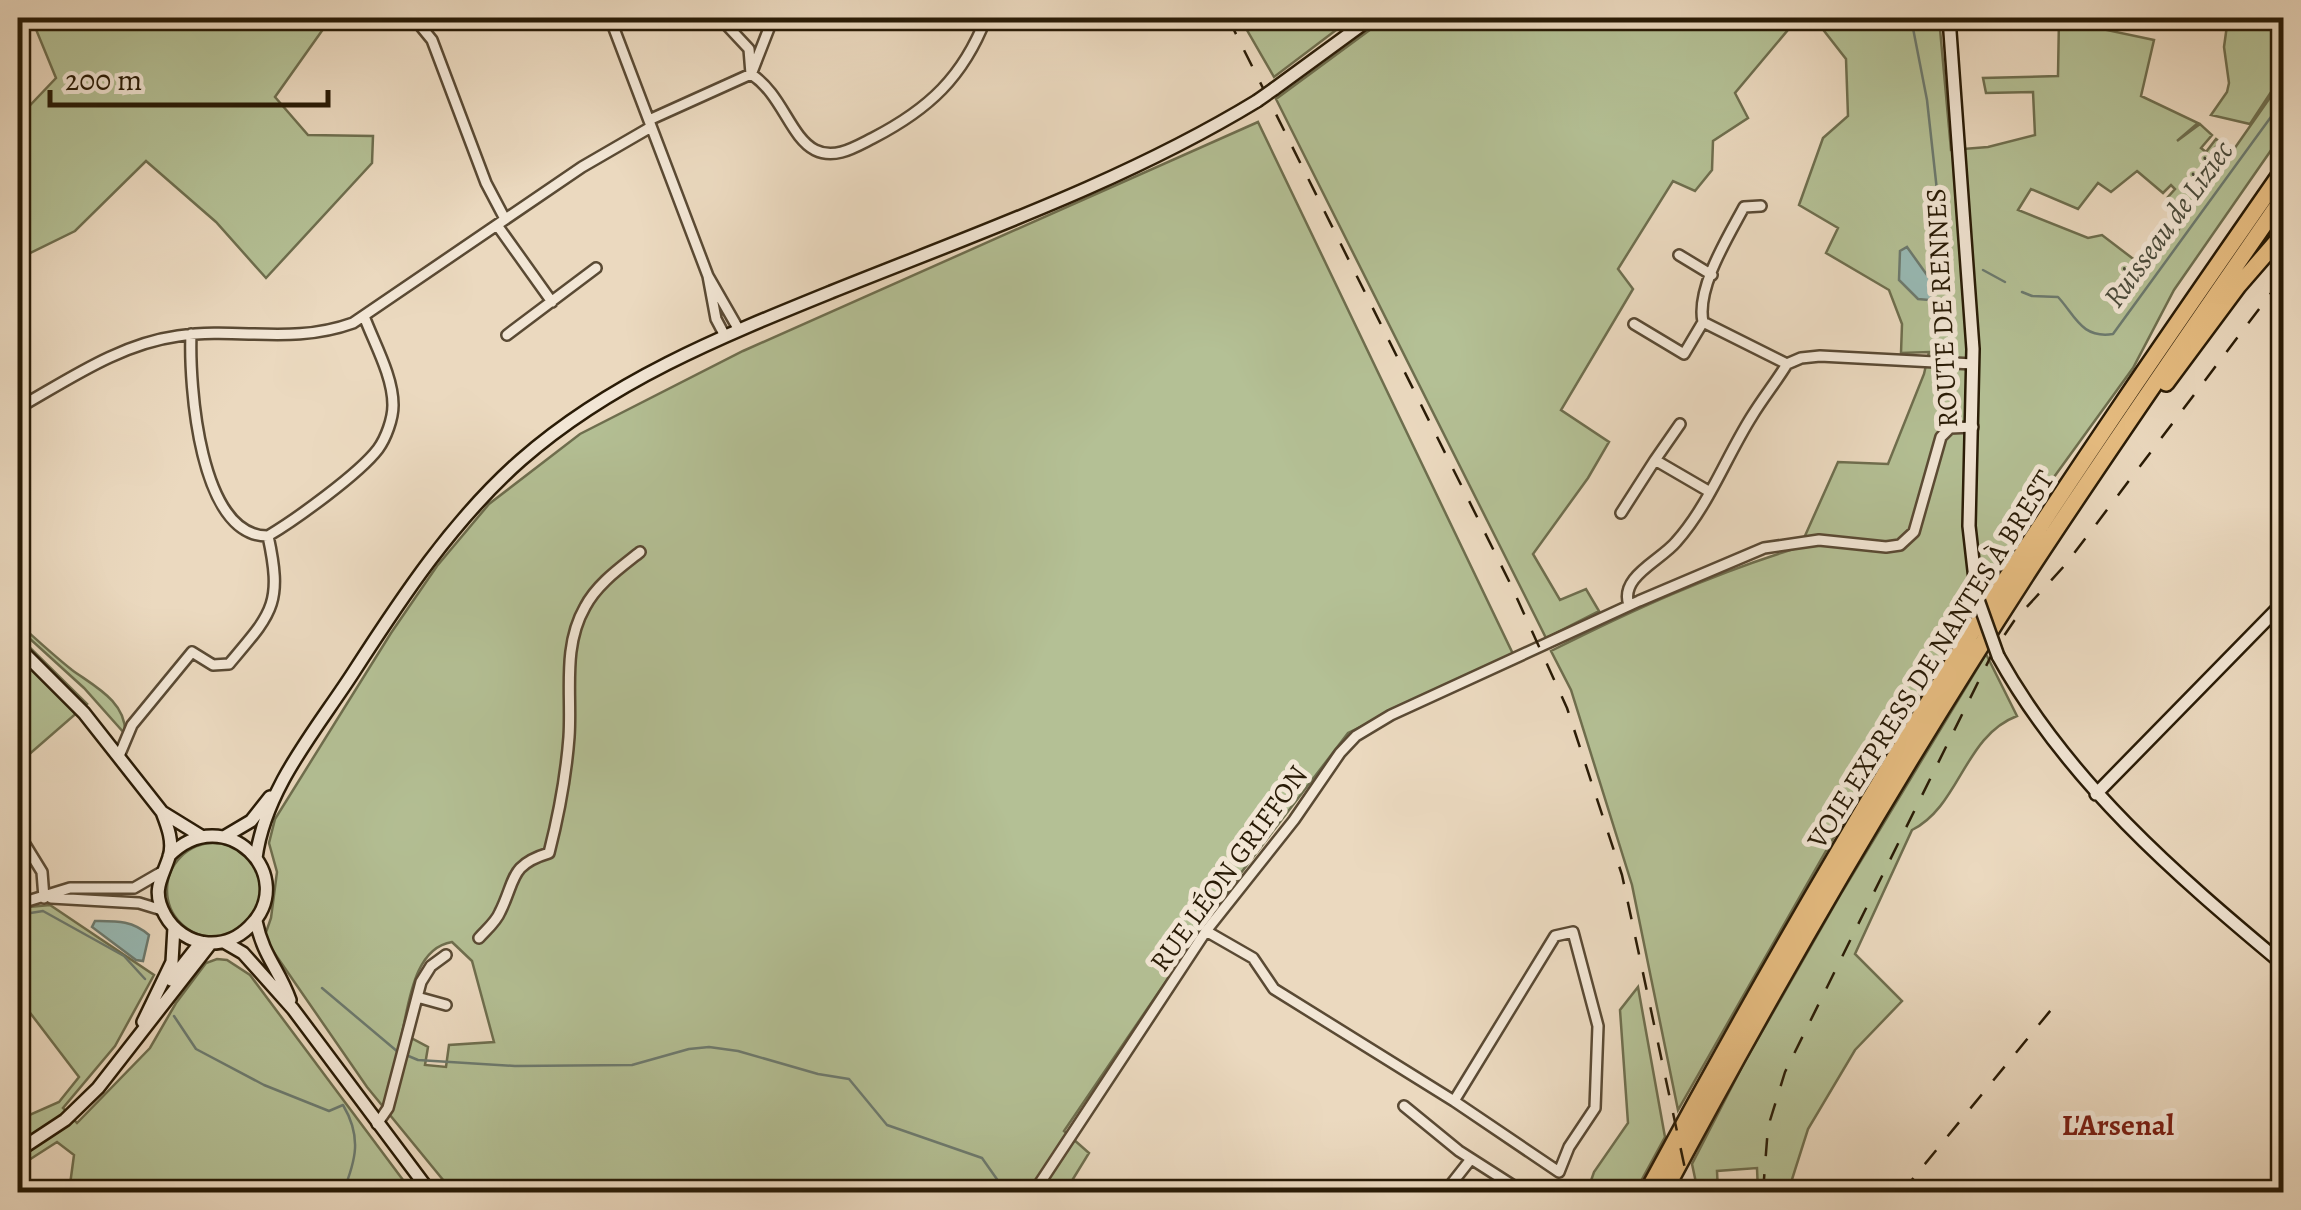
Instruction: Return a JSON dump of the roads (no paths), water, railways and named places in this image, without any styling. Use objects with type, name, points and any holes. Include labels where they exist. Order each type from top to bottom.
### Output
[{"type":"highway","name":"VOIE EXPRESS DE NANTES À BREST","points":[[1647,1192],[1776,960],[1962,649],[2093,448],[2284,169]]},
{"type":"highway","name":"VOIE EXPRESS DE NANTES À BREST","points":[[1664,1192],[1767,1003],[1984,642],[2128,422],[2284,196]]},
{"type":"highway","points":[[2128,422],[2144,413],[2238,286],[2284,233]]},
{"type":"main road","points":[[224,836],[251,821],[285,778],[420,574],[473,506],[520,460],[609,394],[725,336],[1088,188],[1184,142],[1257,101],[1371,18]]},
{"type":"main road","name":"ROUTE DE RENNES","points":[[1949,18],[1973,364],[1970,562],[1998,656],[2038,718],[2096,794],[2187,884],[2284,965]]},
{"type":"main road","points":[[2096,794],[2284,602]]},
{"type":"main road","points":[[18,647],[84,713],[162,812],[170,834],[169,856]]},
{"type":"main road","points":[[256,858],[262,825],[285,778]]},
{"type":"main road","points":[[162,812],[202,836]]},
{"type":"main road","points":[[140,1031],[212,942],[236,938],[256,921],[262,909],[266,883],[256,858],[247,848],[224,836],[202,836],[178,847],[169,856],[160,874],[162,910],[174,927],[212,942],[243,953],[293,1009],[430,1192]]},
{"type":"main road","points":[[256,921],[262,949],[284,984],[293,1009]]},
{"type":"main road","points":[[18,1151],[82,1104],[112,1073],[140,1031],[172,962],[174,927]]},
{"type":"street","points":[[414,18],[432,40],[501,222],[552,302]]},
{"type":"street","points":[[610,18],[708,276],[739,330]]},
{"type":"street","points":[[720,18],[749,49],[751,74]]},
{"type":"street","points":[[18,408],[125,349],[150,341],[191,334],[312,335],[364,316],[650,124],[751,74],[773,18]]},
{"type":"street","points":[[751,74],[768,85],[803,140],[816,150],[832,154],[852,149],[911,118],[932,101],[959,70],[986,18]]},
{"type":"street","points":[[1634,324],[1684,354],[1703,322],[1701,310],[1712,276],[1744,208],[1761,206]]},
{"type":"street","points":[[1679,255],[1712,276]]},
{"type":"street","points":[[507,334],[596,268]]},
{"type":"street","points":[[708,276],[716,319],[725,336]]},
{"type":"street","points":[[191,334],[192,392],[205,462],[216,492],[242,531],[268,536],[358,468],[378,448],[388,429],[393,406],[388,378],[364,316]]},
{"type":"street","points":[[1703,322],[1788,364]]},
{"type":"street","points":[[1629,606],[1626,596],[1630,583],[1675,544],[1710,492],[1750,418],[1788,364],[1820,356],[1973,364]]},
{"type":"street","points":[[1620,513],[1680,424]]},
{"type":"street","name":"RUE LÉON GRIFFON","points":[[1034,1192],[1206,932],[1356,736],[1391,715],[1738,558],[1790,542],[1900,545],[1914,532],[1941,437],[1950,428],[1973,427]]},
{"type":"street","points":[[1655,460],[1710,492]]},
{"type":"street","points":[[119,756],[132,725],[192,652],[213,666],[229,664],[268,619],[275,594],[268,536]]},
{"type":"street","points":[[479,938],[499,915],[512,875],[531,858],[549,853],[562,800],[569,733],[568,677],[575,633],[584,608],[600,584],[640,552]]},
{"type":"street","points":[[18,833],[42,872],[46,898]]},
{"type":"street","points":[[18,904],[70,888],[134,888],[160,874]]},
{"type":"street","points":[[46,898],[139,902],[162,910]]},
{"type":"street","points":[[1206,932],[1253,958],[1274,989],[1454,1101],[1559,1172],[1569,1147],[1595,1108],[1598,1026],[1573,932],[1555,936],[1454,1101]]},
{"type":"street","points":[[378,1124],[388,1108],[421,982],[431,966],[446,955]]},
{"type":"street","points":[[418,997],[446,1004]]},
{"type":"street","points":[[1404,1106],[1471,1159],[1523,1192]]},
{"type":"street","points":[[1445,1192],[1471,1159]]},
{"type":"water","points":[[1907,247],[1932,282],[1935,293],[1929,300],[1918,299],[1899,280],[1900,251]]},
{"type":"water","points":[[95,921],[130,924],[149,935],[143,961],[136,960],[92,927]]},
{"type":"waterway","points":[[1911,18],[1927,100],[1943,245]]},
{"type":"waterway","name":"Ruisseau de Liziec","points":[[2022,292],[2058,297],[2086,329],[2113,334],[2284,99]]},
{"type":"waterway","name":"Ruisseau de Liziec","points":[[1983,270],[2005,282]]},
{"type":"waterway","points":[[18,915],[43,911],[124,956],[145,979]]},
{"type":"waterway","points":[[322,988],[398,1052]]},
{"type":"waterway","points":[[174,1016],[196,1049],[264,1085],[329,1111],[343,1105],[355,1138],[343,1192]]},
{"type":"waterway","points":[[406,1055],[418,1060],[515,1066],[632,1065],[689,1049],[738,1051],[849,1079],[887,1125],[982,1158],[1006,1192]]},
{"type":"railway","points":[[1228,18],[1510,583],[1567,708],[1622,875],[1690,1192]]},
{"type":"railway","points":[[1763,1192],[1768,1127],[1785,1072],[1993,652],[2014,621],[2066,564],[2284,276]]},
{"type":"railway","points":[[1902,1192],[2055,1005]]},
{"type":"district","name":"L'Arsenal","points":[[2118,1125]]}]
